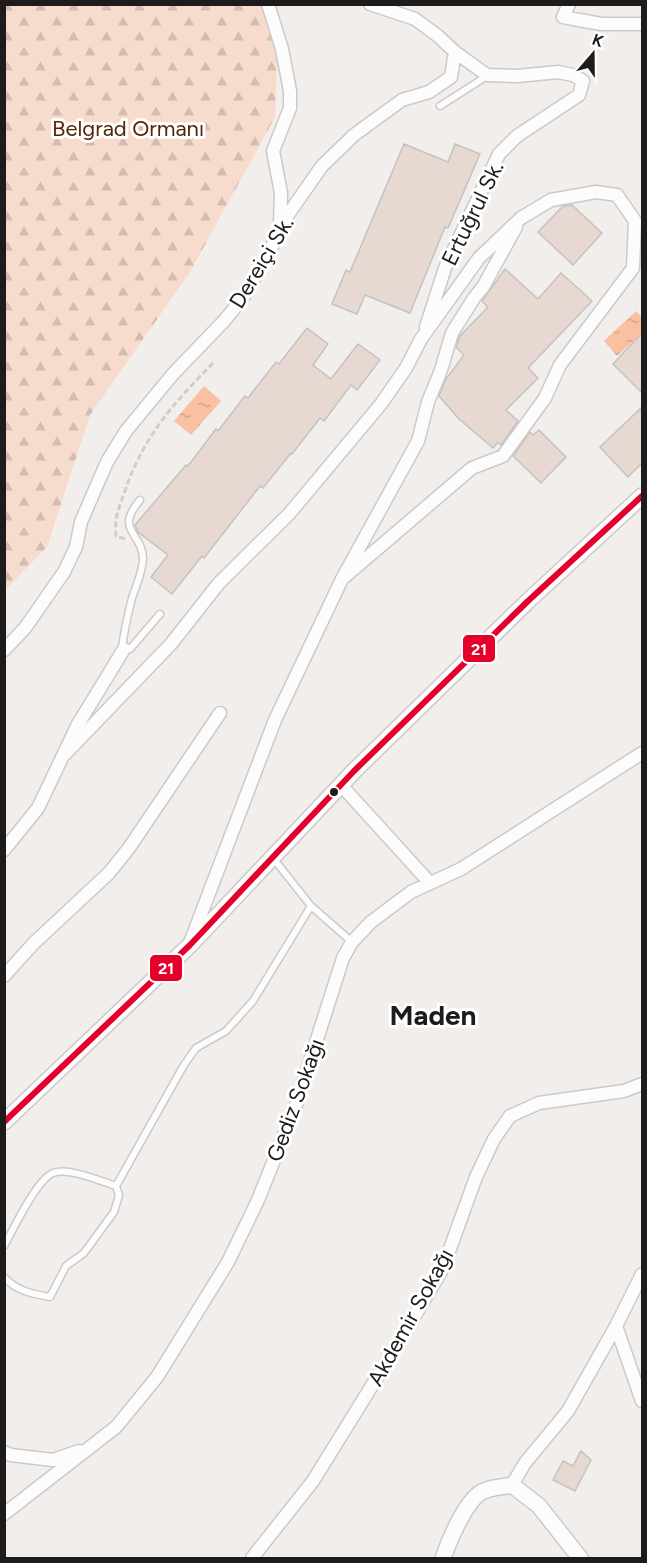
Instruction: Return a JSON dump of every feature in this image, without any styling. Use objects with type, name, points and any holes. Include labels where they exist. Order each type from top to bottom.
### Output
[{"type":"street","points":[[268,4],[282,49],[290,91],[290,108],[273,151],[281,193],[280,226]]},
{"type":"street","points":[[370,4],[415,19],[487,75]]},
{"type":"street","points":[[569,4],[563,17],[601,24],[642,24]]},
{"type":"street","name":"Dereiçi Sk.","points":[[4,650],[31,621],[64,572],[76,547],[81,522],[107,462],[126,431],[242,299],[271,249],[280,226],[322,166],[354,135],[402,100],[429,92],[451,77],[455,52]]},
{"type":"street","name":"Ertuğrul Sk.","points":[[422,339],[445,268],[499,154],[517,136],[579,95],[583,81],[573,75],[558,72],[517,76],[487,75]]},
{"type":"street","points":[[64,755],[171,644],[219,583],[289,514],[381,405],[422,339],[479,258],[521,218],[551,200],[596,192],[617,195],[635,221],[633,268],[560,365],[545,398],[503,456],[472,468],[342,579]]},
{"type":"street","points":[[190,945],[275,720],[342,579],[418,441],[428,402],[453,333],[483,287],[521,218]]},
{"type":"street","points":[[4,1122],[190,945],[341,785],[528,601],[642,496]]},
{"type":"street","points":[[4,850],[38,808],[76,726],[124,649]]},
{"type":"street","points":[[4,976],[34,943],[109,873],[129,848],[220,713]]},
{"type":"street","name":"Gediz Sokağı","points":[[4,1514],[116,1427],[157,1377],[228,1263],[258,1200],[295,1108],[343,958],[352,942],[371,922],[411,892],[461,869],[642,753]]},
{"type":"street","points":[[341,785],[430,883]]},
{"type":"street","name":"Akdemir Sokağı","points":[[252,1558],[313,1481],[413,1318],[442,1268],[476,1177],[494,1139],[510,1116],[539,1103],[624,1091],[642,1084]]},
{"type":"street","points":[[512,1485],[525,1463],[568,1411],[616,1326],[642,1274]]},
{"type":"street","points":[[616,1326],[642,1401]]},
{"type":"street","points":[[4,1452],[53,1460],[88,1448]]},
{"type":"street","points":[[443,1558],[459,1521],[477,1494],[484,1490],[512,1485],[539,1506],[580,1558]]},
{"type":"lane","points":[[440,106],[487,75]]},
{"type":"lane","points":[[140,500],[131,510],[129,525],[143,556],[125,626],[122,648],[130,649],[160,614]]},
{"type":"lane","points":[[273,857],[310,906],[352,942]]},
{"type":"lane","points":[[4,1277],[9,1283],[30,1294],[50,1297],[66,1266],[84,1253],[114,1212],[119,1195],[116,1186],[184,1065],[196,1048],[226,1030],[253,1001],[310,906]]},
{"type":"lane","points":[[4,1246],[37,1190],[52,1173],[66,1171],[116,1186]]},
{"type":"path","points":[[114,522],[134,464],[145,444],[165,414],[214,362]]},
{"type":"green space","name":"Belgrad Ormanı","points":[[5,5],[279,5],[275,117],[190,272],[90,415],[47,547],[5,590]]},
{"type":"water","points":[[636,311],[642,317],[642,333],[617,356],[604,341]]},
{"type":"water","points":[[204,386],[221,401],[191,435],[174,421]]},
{"type":"building","points":[[404,144],[448,162],[455,144],[480,154],[448,228],[445,227],[410,313],[365,295],[357,314],[332,304],[346,270],[350,272]]},
{"type":"building","points":[[572,205],[602,233],[573,265],[538,232],[563,206]]},
{"type":"building","points":[[505,269],[538,299],[561,273],[592,301],[528,368],[538,378],[506,410],[518,421],[501,445],[498,442],[493,448],[459,419],[439,396],[446,379],[464,355],[456,347],[460,336],[488,307],[482,301]]},
{"type":"building","points":[[307,328],[328,344],[313,365],[331,379],[358,344],[380,360],[357,390],[351,385],[324,421],[320,418],[263,488],[260,486],[204,558],[202,556],[172,594],[151,577],[168,555],[138,532],[135,525],[186,465],[188,466],[216,429],[218,431],[245,396],[248,398],[276,362],[279,364]]},
{"type":"building","points":[[642,333],[642,393],[613,364]]},
{"type":"building","points":[[642,407],[642,463],[628,477],[600,447]]},
{"type":"building","points":[[539,430],[566,457],[541,483],[513,456],[530,432],[533,435]]},
{"type":"building","points":[[581,1451],[591,1460],[575,1491],[553,1480],[563,1461],[573,1466]]},
{"type":"transit line","name":"21","points":[[4,1122],[190,945],[354,771],[528,601],[642,496]]},
{"type":"district","name":"Maden","points":[[433,1015]]}]
